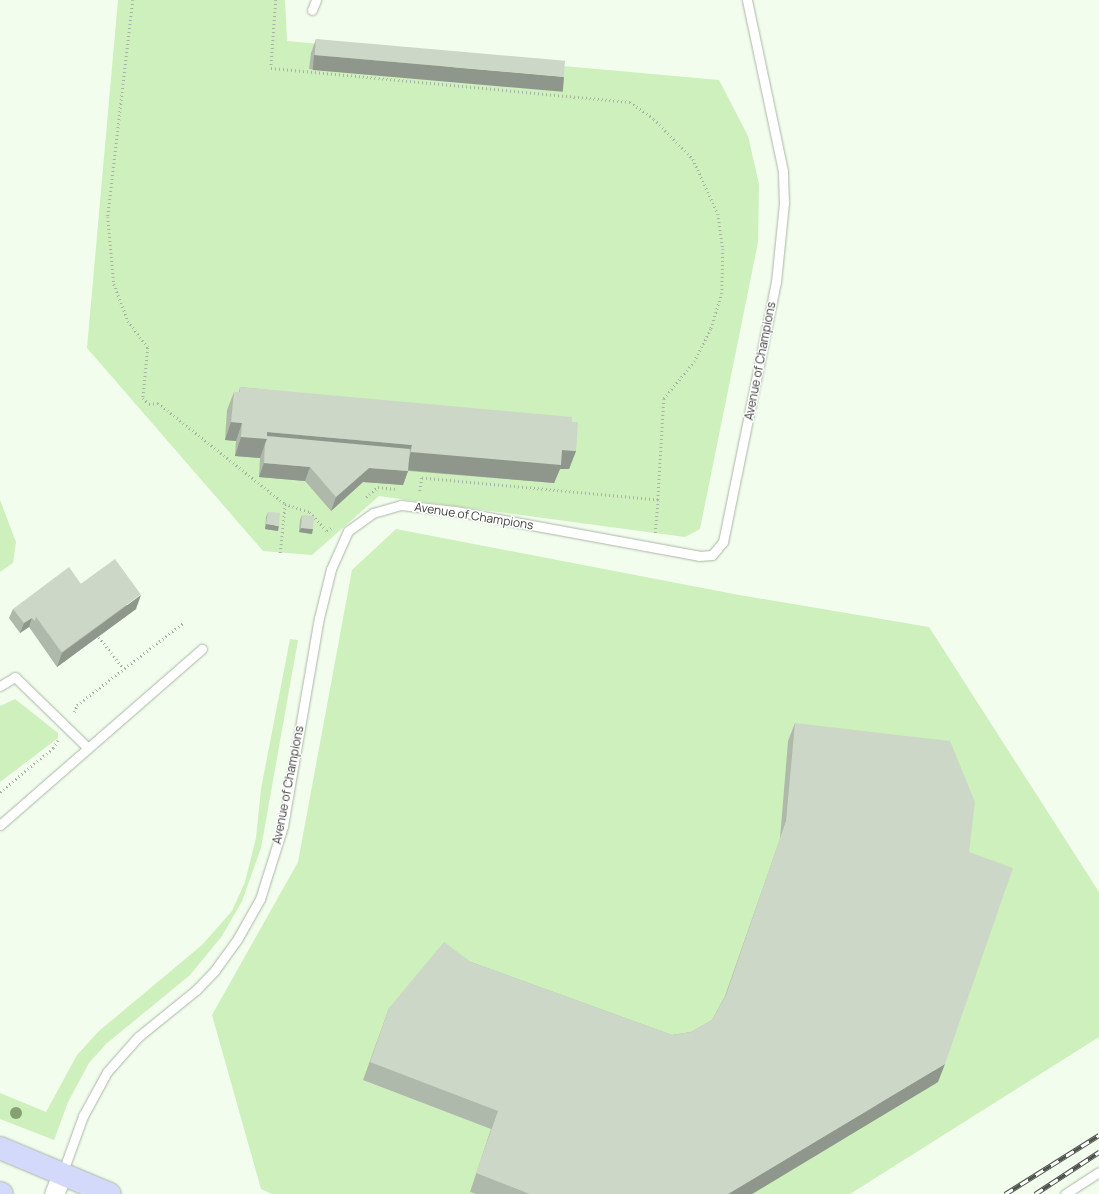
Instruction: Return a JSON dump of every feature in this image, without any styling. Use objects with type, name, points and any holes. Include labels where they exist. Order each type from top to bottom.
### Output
[{"type":"main road","points":[[0,1148],[110,1194]]},
{"type":"street","points":[[54,1194],[62,1174]]},
{"type":"lane","points":[[312,10],[316,0]]},
{"type":"lane","name":"Avenue of Champions","points":[[62,1174],[83,1116],[107,1072],[138,1037],[196,990],[215,970],[238,938],[260,899],[283,826],[319,618],[331,569],[348,531],[373,513],[401,505],[455,511],[699,556],[712,555],[723,542],[776,282],[784,203],[783,171],[747,0]]},
{"type":"lane","points":[[0,825],[87,747],[202,649]]},
{"type":"lane","points":[[0,686],[15,677],[87,747]]},
{"type":"lane","points":[[1065,1194],[1099,1172]]},
{"type":"path","points":[[133,0],[108,217],[114,284],[128,320],[148,348],[143,398],[148,404],[158,403],[285,504],[310,512],[327,531],[338,521]]},
{"type":"path","points":[[276,0],[271,68],[630,102],[654,119],[693,159],[718,214],[724,249],[722,293],[711,329],[695,361],[664,399],[658,500],[653,548]]},
{"type":"path","points":[[414,490],[421,491],[422,478],[658,500]]},
{"type":"path","points":[[361,502],[378,487],[399,489]]},
{"type":"path","points":[[280,553],[285,504]]},
{"type":"path","points":[[0,792],[53,748],[67,728],[77,705],[183,623]]},
{"type":"path","points":[[99,636],[123,668]]},
{"type":"green space","points":[[118,0],[285,0],[287,41],[719,80],[748,136],[759,184],[758,242],[700,529],[685,537],[379,496],[312,555],[263,551],[87,348]]},
{"type":"green space","points":[[0,500],[16,542],[13,563],[0,572]]},
{"type":"green space","points":[[396,529],[739,595],[929,627],[1099,892],[1099,1037],[850,1194],[272,1194],[261,1189],[212,1015],[298,862],[352,570]]},
{"type":"green space","points":[[290,639],[298,640],[261,848],[242,901],[222,936],[190,975],[106,1044],[89,1063],[68,1102],[54,1140],[0,1119],[0,1093],[46,1112],[77,1055],[99,1031],[202,945],[232,911],[245,882],[256,838],[261,789]]},
{"type":"green space","points":[[15,699],[58,733],[58,738],[0,782],[0,706]]},
{"type":"building","points":[[316,39],[565,61],[564,77],[315,55]]},
{"type":"building","points":[[240,387],[572,417],[572,422],[578,422],[576,451],[562,450],[561,465],[411,452],[412,445],[267,432],[267,439],[241,437],[242,423],[231,422],[234,392],[240,392]]},
{"type":"building","points":[[267,436],[410,449],[408,471],[369,468],[336,497],[310,467],[264,463]]},
{"type":"building","points":[[268,512],[280,513],[279,526],[266,524]]},
{"type":"building","points":[[302,515],[314,516],[313,529],[301,528]]},
{"type":"building","points":[[115,559],[141,595],[62,652],[36,617]]},
{"type":"building","points":[[69,567],[81,584],[36,617],[35,621],[32,618],[24,623],[13,609]]},
{"type":"building","points":[[795,723],[950,741],[975,802],[969,852],[1013,868],[945,1064],[728,1194],[530,1194],[476,1173],[498,1111],[370,1062],[389,1008],[444,942],[471,962],[672,1035],[691,1032],[712,1020],[726,995],[786,821]]},
{"type":"railway","points":[[1005,1194],[1099,1135]]},
{"type":"railway","points":[[1035,1194],[1099,1152]]}]
